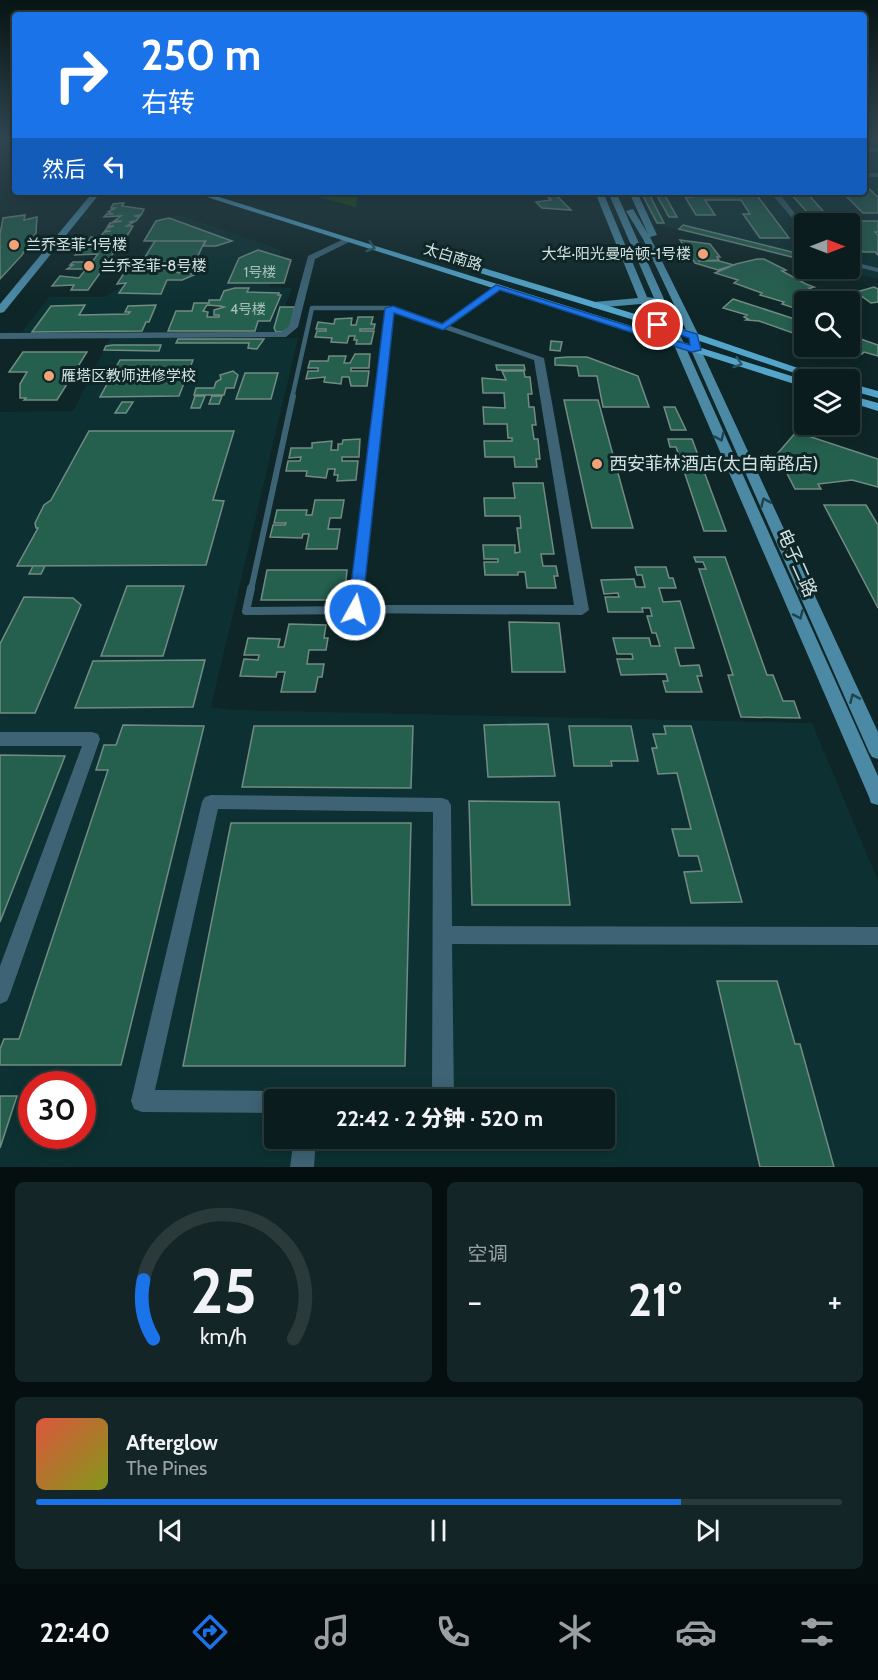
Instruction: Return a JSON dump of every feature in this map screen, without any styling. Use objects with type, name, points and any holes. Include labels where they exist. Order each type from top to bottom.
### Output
[{"type":"main road","points":[[0,310],[95,195]]},
{"type":"main road","name":"太白南路","points":[[205,195],[680,345],[698,342],[794,370]]},
{"type":"main road","name":"太白南路","points":[[233,195],[674,329],[698,342],[794,380]]},
{"type":"main road","points":[[600,195],[644,302],[653,311],[658,325]]},
{"type":"main road","name":"电子二路","points":[[613,195],[878,797]]},
{"type":"main road","points":[[623,195],[698,342]]},
{"type":"main road","points":[[634,195],[698,342]]},
{"type":"main road","points":[[594,305],[660,299]]},
{"type":"main road","name":"电子二路","points":[[698,342],[878,752]]},
{"type":"main road","points":[[860,389],[878,395]]},
{"type":"main road","points":[[860,401],[878,407]]},
{"type":"street","points":[[776,195],[794,217]]},
{"type":"street","points":[[0,336],[283,335],[293,327],[311,258],[349,240]]},
{"type":"street","points":[[860,266],[878,270]]},
{"type":"street","points":[[443,327],[499,287]]},
{"type":"street","points":[[390,308],[539,358],[582,610],[355,610],[390,308]]},
{"type":"street","points":[[0,739],[92,739],[0,994]]},
{"type":"street","points":[[264,1102],[142,1101],[212,802],[442,805],[443,1089]]},
{"type":"street","points":[[443,935],[878,936]]},
{"type":"street","points":[[302,1167],[304,1149]]},
{"type":"lane","points":[[355,610],[246,611],[312,308],[390,308]]},
{"type":"shaded area","points":[[867,192],[878,192],[878,279],[860,275],[860,213],[794,213],[794,259],[655,224],[641,195],[867,195]]},
{"type":"shaded area","points":[[179,215],[282,250],[269,287],[292,288],[275,332],[22,332],[49,297],[104,297],[123,286],[166,218]]},
{"type":"shaded area","points":[[110,338],[298,338],[211,707],[232,710],[812,723],[878,881],[878,1167],[0,1167],[0,412],[73,411]]},
{"type":"green space","points":[[313,195],[358,195],[356,207]]},
{"type":"building","points":[[867,192],[873,192],[878,197],[878,213],[863,213],[845,195],[867,195]]},
{"type":"building","points":[[546,195],[558,195],[571,210],[542,208],[536,202],[551,200]]},
{"type":"building","points":[[643,195],[650,195],[664,223],[657,223]]},
{"type":"building","points":[[657,195],[665,195],[677,217],[669,217]]},
{"type":"building","points":[[692,195],[757,195],[789,238],[760,238],[743,214],[750,214],[741,200],[705,200],[715,215],[696,215],[685,197],[693,197]]},
{"type":"building","points":[[792,195],[809,195],[824,212],[807,212]]},
{"type":"building","points":[[124,203],[122,206],[144,209],[141,215],[134,216],[140,216],[136,221],[129,222],[134,222],[127,226],[133,226],[127,236],[101,236],[104,232],[111,231],[105,231],[114,226],[108,226],[110,223],[122,221],[114,221],[121,216],[104,217],[107,214],[113,214],[108,212],[115,208],[111,208],[113,204]]},
{"type":"building","name":"兰乔圣菲-1号楼","points":[[25,215],[24,220],[37,217],[36,233],[22,255],[0,279],[0,234],[3,218]]},
{"type":"building","points":[[169,218],[232,241],[216,246],[203,246],[206,241],[144,241],[156,221]]},
{"type":"building","points":[[860,221],[878,221],[878,232],[875,232],[878,235],[878,255],[875,252],[863,252],[860,249]]},
{"type":"building","points":[[683,225],[794,253],[794,258],[679,229]]},
{"type":"building","points":[[91,237],[107,237],[102,244],[86,244]]},
{"type":"building","name":"大华·阳光曼哈顿-1号楼","points":[[680,240],[710,244],[720,257],[717,257],[719,260],[698,261],[719,261],[734,265],[718,270],[695,263]]},
{"type":"building","points":[[155,241],[205,241],[195,262],[142,262]]},
{"type":"building","name":"兰乔圣菲-8号楼","points":[[104,243],[120,244],[110,258],[106,258],[110,259],[88,290],[71,290],[74,285],[52,286],[60,276],[79,278],[86,269],[67,269],[73,265],[70,265],[73,262],[92,262],[98,254],[75,255],[81,247],[100,248]]},
{"type":"building","points":[[258,250],[291,260],[284,283],[228,283],[239,258]]},
{"type":"building","points":[[764,259],[786,270],[782,271],[794,279],[814,287],[809,288],[814,291],[794,291],[794,308],[734,283],[738,280],[715,273],[736,264]]},
{"type":"building","points":[[146,268],[171,268],[170,270],[179,273],[184,271],[194,275],[182,280],[167,280],[161,294],[119,293],[126,283],[117,284],[126,270],[138,271]]},
{"type":"building","points":[[874,287],[878,289],[878,302],[871,303],[860,295],[860,291]]},
{"type":"building","points":[[249,288],[247,292],[279,293],[278,295],[281,295],[270,321],[258,321],[255,331],[168,331],[176,311],[192,311],[194,303],[220,300],[224,291]],"holes":[[[207,305],[224,307],[214,310],[214,315],[219,315],[219,317],[207,317],[208,312],[203,311]]]},
{"type":"building","points":[[733,299],[794,319],[794,333],[759,321],[746,320],[748,319],[744,317],[747,315],[723,308]]},
{"type":"building","points":[[85,305],[79,315],[128,314],[130,312],[125,312],[128,306],[156,305],[149,322],[146,322],[142,331],[32,332],[51,306]]},
{"type":"building","points":[[280,307],[295,307],[290,328],[276,332],[274,328]]},
{"type":"building","points":[[358,317],[373,317],[371,324],[375,324],[374,329],[360,329],[360,331],[374,331],[371,344],[356,344],[355,336],[349,336],[347,343],[331,342],[332,338],[315,337],[317,331],[326,331],[326,329],[316,329],[318,322],[334,324],[335,319],[352,318],[351,325],[356,325]]},
{"type":"building","points":[[178,339],[264,339],[257,349],[248,348],[249,343],[176,343]]},
{"type":"building","points":[[860,339],[878,345],[878,356],[864,352],[860,353]]},
{"type":"building","points":[[551,341],[562,342],[560,351],[550,350]]},
{"type":"building","points":[[161,345],[159,351],[104,350],[106,346]]},
{"type":"building","name":"雁塔区教师进修学校","points":[[23,352],[87,352],[57,400],[24,400],[26,398],[20,398],[20,384],[27,372],[9,372]]},
{"type":"building","points":[[355,354],[370,354],[369,368],[351,368],[351,371],[369,371],[367,386],[351,386],[349,377],[342,377],[341,384],[324,382],[325,377],[306,379],[308,371],[318,371],[318,368],[308,368],[310,361],[328,361],[329,356],[346,356],[344,363],[350,363]]},
{"type":"building","points":[[587,357],[638,376],[649,407],[603,407],[597,376],[579,376],[577,366],[555,365],[555,358]]},
{"type":"building","points":[[120,360],[193,360],[179,396],[100,397]]},
{"type":"building","points":[[496,365],[524,365],[525,370],[497,370]]},
{"type":"building","points":[[233,371],[238,375],[234,388],[226,388],[224,395],[194,395],[196,388],[214,388],[216,382],[221,379],[220,375]]},
{"type":"building","points":[[502,371],[524,371],[525,377],[530,377],[532,394],[528,394],[529,407],[534,407],[536,425],[532,425],[534,439],[538,439],[540,459],[536,459],[537,467],[515,467],[514,457],[485,457],[484,441],[512,441],[512,438],[508,438],[507,424],[484,424],[483,407],[505,408],[504,393],[483,393],[482,378],[506,380]]},
{"type":"building","points":[[245,373],[278,373],[271,399],[236,399]]},
{"type":"building","points":[[195,396],[205,396],[200,408],[191,408]]},
{"type":"building","points":[[212,396],[222,396],[219,404],[209,404]]},
{"type":"building","name":"西安菲林酒店(太白南路店)","points":[[564,400],[598,400],[633,528],[592,528]]},
{"type":"building","points":[[122,402],[133,402],[126,413],[115,413]]},
{"type":"building","points":[[664,407],[675,407],[686,430],[671,430]]},
{"type":"building","points":[[89,431],[234,431],[213,500],[224,501],[206,565],[17,566],[38,528],[35,523],[44,505],[51,500]]},
{"type":"building","points":[[794,434],[805,435],[878,459],[878,487],[852,480],[818,484],[821,489],[795,489],[777,454]]},
{"type":"building","points":[[360,439],[359,457],[342,457],[342,461],[358,461],[356,480],[337,481],[338,475],[334,475],[335,469],[328,469],[326,478],[306,476],[307,471],[286,471],[288,461],[300,461],[301,457],[289,458],[291,448],[312,448],[312,443],[332,441],[331,450],[338,450],[338,444],[342,444],[343,440]]},
{"type":"building","points":[[668,439],[692,439],[726,531],[704,531],[676,447],[670,447]]},
{"type":"building","points":[[513,483],[543,483],[554,554],[541,554],[543,566],[556,566],[558,576],[554,576],[556,588],[527,588],[525,572],[518,572],[518,575],[485,575],[484,562],[498,562],[498,559],[484,559],[483,545],[515,545],[515,553],[520,552],[517,528],[521,528],[520,516],[485,516],[484,498],[515,498]]},
{"type":"building","points":[[315,500],[344,500],[341,518],[330,518],[328,529],[340,529],[337,549],[306,549],[309,534],[303,534],[302,538],[270,537],[273,525],[285,525],[286,523],[274,523],[277,510],[307,510],[306,515],[312,515]]},
{"type":"building","points":[[824,505],[866,505],[878,525],[878,608]]},
{"type":"building","points":[[694,557],[725,557],[767,675],[773,675],[783,701],[794,701],[800,718],[741,717],[728,675],[733,675],[699,569],[706,569],[703,562],[696,562]]},
{"type":"building","points":[[33,566],[45,566],[41,574],[29,574]]},
{"type":"building","points":[[635,567],[666,567],[669,578],[673,578],[676,588],[659,588],[663,602],[680,601],[694,648],[675,648],[680,666],[699,665],[702,676],[697,676],[702,692],[666,692],[663,681],[668,681],[666,674],[621,675],[617,659],[633,659],[632,654],[617,654],[613,638],[649,638],[651,646],[660,646],[656,633],[652,633],[647,616],[652,616],[650,608],[642,608],[643,612],[608,612],[605,597],[619,597],[618,593],[604,594],[601,580],[634,579],[636,587],[645,587],[642,575],[637,575]]},
{"type":"building","points":[[267,570],[347,570],[344,600],[261,600]]},
{"type":"building","points":[[127,586],[184,586],[163,656],[101,656]]},
{"type":"building","points":[[24,597],[73,598],[81,605],[35,713],[0,713],[0,644]]},
{"type":"building","points":[[509,622],[559,623],[565,672],[512,672]]},
{"type":"building","points":[[289,624],[326,625],[324,638],[328,638],[326,650],[309,650],[307,664],[324,664],[322,677],[318,677],[315,692],[281,692],[285,672],[277,672],[276,677],[240,676],[244,659],[258,660],[259,655],[244,655],[248,638],[280,639],[278,647],[284,647]]},
{"type":"building","points":[[205,660],[193,707],[75,708],[93,661]]},
{"type":"building","points":[[548,724],[555,776],[488,777],[484,725]]},
{"type":"building","points":[[123,725],[204,726],[121,1065],[0,1065],[0,1049],[4,1039],[19,1039],[108,770],[96,770],[104,745],[116,745]]},
{"type":"building","points":[[254,726],[413,726],[411,788],[242,787]]},
{"type":"building","points":[[569,726],[631,726],[638,761],[611,761],[612,766],[574,766]]},
{"type":"building","points":[[664,726],[691,726],[742,902],[691,903],[684,872],[702,871],[698,856],[679,856],[672,829],[691,829],[677,773],[658,774],[652,748],[657,748],[653,734],[666,734]]},
{"type":"building","points":[[0,755],[65,756],[0,922]]},
{"type":"building","points":[[469,801],[559,802],[570,905],[472,905]]},
{"type":"building","points":[[231,823],[411,823],[405,1066],[183,1066]]},
{"type":"building","points":[[717,981],[777,981],[795,1044],[800,1044],[834,1167],[760,1167]]},
{"type":"building","points":[[0,1096],[17,1096],[0,1148]]},
{"type":"place","name":"兰乔圣菲-1号楼","points":[[14,245]]},
{"type":"place","name":"大华·阳光曼哈顿-1号楼","points":[[703,254]]},
{"type":"place","name":"兰乔圣菲-8号楼","points":[[89,266]]},
{"type":"place","name":"雁塔区教师进修学校","points":[[49,376]]},
{"type":"place","name":"西安菲林酒店(太白南路店)","points":[[597,464]]},
{"type":"route","points":[[355,610],[390,308],[443,327],[499,287],[696,350],[694,336],[658,325]]}]
